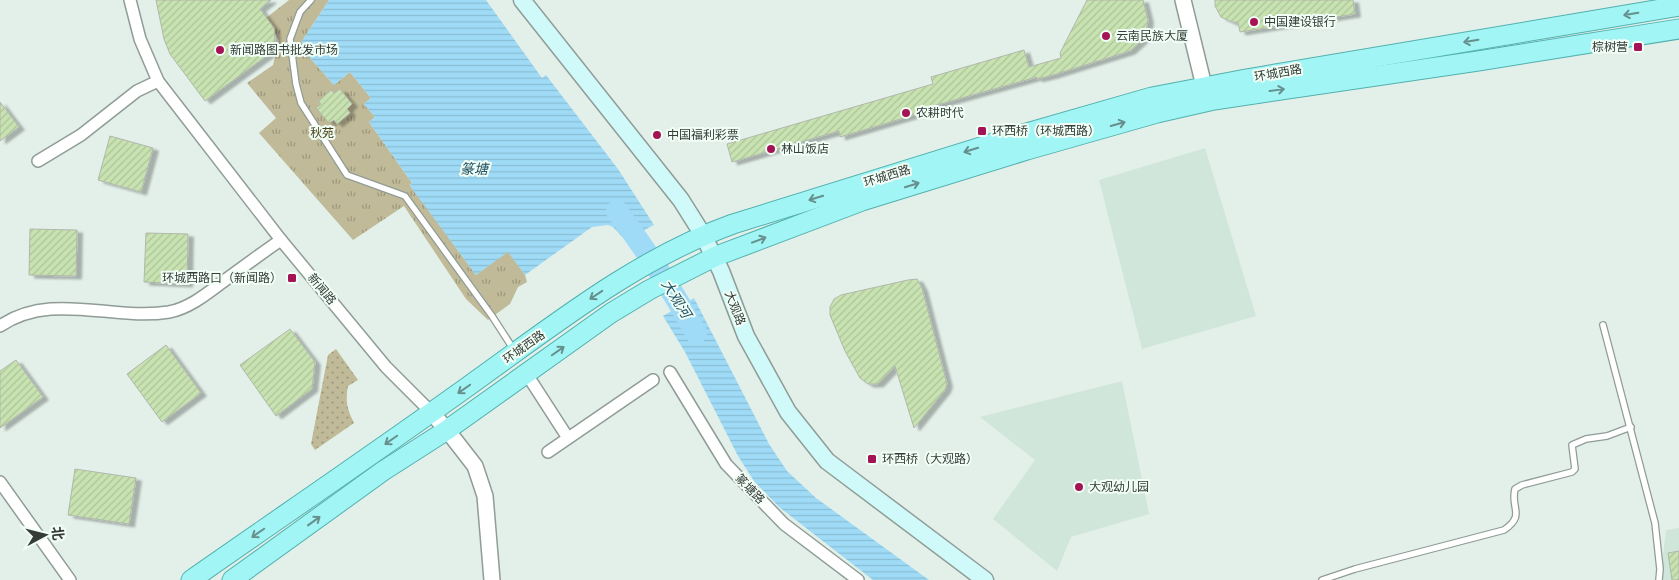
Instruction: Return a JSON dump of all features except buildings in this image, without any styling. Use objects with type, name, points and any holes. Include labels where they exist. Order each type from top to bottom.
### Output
[{"type":"main road","name":"大观路","points":[[522,0],[681,200],[703,235],[714,257],[746,336],[788,412],[827,461],[985,580]]},
{"type":"main road","name":"环城西路","points":[[191,580],[597,294],[637,269],[703,235],[1023,134],[1152,97],[1204,86],[1679,6]]},
{"type":"main road","name":"环城西路","points":[[232,580],[383,471],[447,430],[610,314],[680,273],[714,257],[862,201],[1157,113],[1214,100],[1679,29]]},
{"type":"street","name":"新闻路","points":[[130,0],[140,39],[158,81],[281,240],[386,367],[431,412],[475,466],[485,496],[492,580]]},
{"type":"street","points":[[1183,0],[1204,86]]},
{"type":"street","points":[[38,161],[80,135],[138,91],[158,81]]},
{"type":"street","points":[[0,326],[9,320],[34,311],[59,307],[147,313],[170,312],[194,302],[281,240]]},
{"type":"street","name":"篆塘路","points":[[670,372],[726,464],[784,524],[858,580]]},
{"type":"street","points":[[526,373],[568,438]]},
{"type":"street","points":[[548,452],[653,380]]},
{"type":"street","points":[[0,482],[70,580]]},
{"type":"lane","points":[[311,0],[300,12],[290,38],[296,84],[302,103],[347,175],[405,196],[516,352]]},
{"type":"lane","points":[[1603,325],[1656,523],[1660,569],[1659,580]]},
{"type":"lane","points":[[1322,580],[1355,569],[1504,530],[1513,524],[1517,516],[1513,497],[1515,489],[1522,485],[1572,472],[1575,469],[1572,445],[1586,439],[1607,436],[1631,426]]},
{"type":"shaded area","points":[[1205,148],[1256,316],[1142,349],[1099,180]]},
{"type":"shaded area","name":"大观幼儿园","points":[[1122,381],[1149,514],[1071,537],[1057,571],[993,519],[1035,460],[980,417]]},
{"type":"shaded area","points":[[1679,528],[1679,580],[1660,580],[1666,530]]},
{"type":"green space","name":"秋苑","points":[[289,0],[329,0],[302,41],[303,50],[334,85],[350,72],[371,98],[364,104],[375,117],[369,122],[412,183],[410,185],[476,275],[508,251],[525,275],[527,282],[518,287],[510,304],[488,320],[466,299],[404,206],[353,240],[259,133],[276,118],[247,83],[273,65],[279,41],[266,18]]},
{"type":"green space","points":[[336,349],[358,380],[348,386],[347,391],[347,405],[354,423],[315,450],[311,444],[328,355]]},
{"type":"water","name":"篆塘","points":[[329,0],[486,0],[542,78],[546,75],[618,169],[654,225],[625,240],[613,227],[608,225],[592,227],[525,275],[508,252],[476,275],[410,186],[412,183],[369,122],[375,117],[364,104],[371,98],[350,72],[334,85],[303,50],[302,41]]},
{"type":"water","points":[[694,298],[769,444],[787,471],[816,498],[929,580],[873,580],[779,507],[754,481],[738,456],[685,352],[663,316]]},
{"type":"waterway","name":"大观河","points":[[617,211],[659,271],[696,333]]},
{"type":"place","name":"中国建设银行","points":[[1254,22]]},
{"type":"place","name":"云南民族大厦","points":[[1106,36]]},
{"type":"place","name":"棕树营","points":[[1638,47]]},
{"type":"place","name":"新闻路图书批发市场","points":[[220,50]]},
{"type":"place","name":"农耕时代","points":[[906,113]]},
{"type":"place","name":"环西桥（环城西路）","points":[[982,131]]},
{"type":"place","name":"中国福利彩票","points":[[657,135]]},
{"type":"place","name":"林山饭店","points":[[771,149]]},
{"type":"place","name":"环城西路口（新闻路）","points":[[292,278]]},
{"type":"place","name":"环西桥（大观路）","points":[[872,459]]},
{"type":"place","name":"大观幼儿园","points":[[1079,487]]}]
